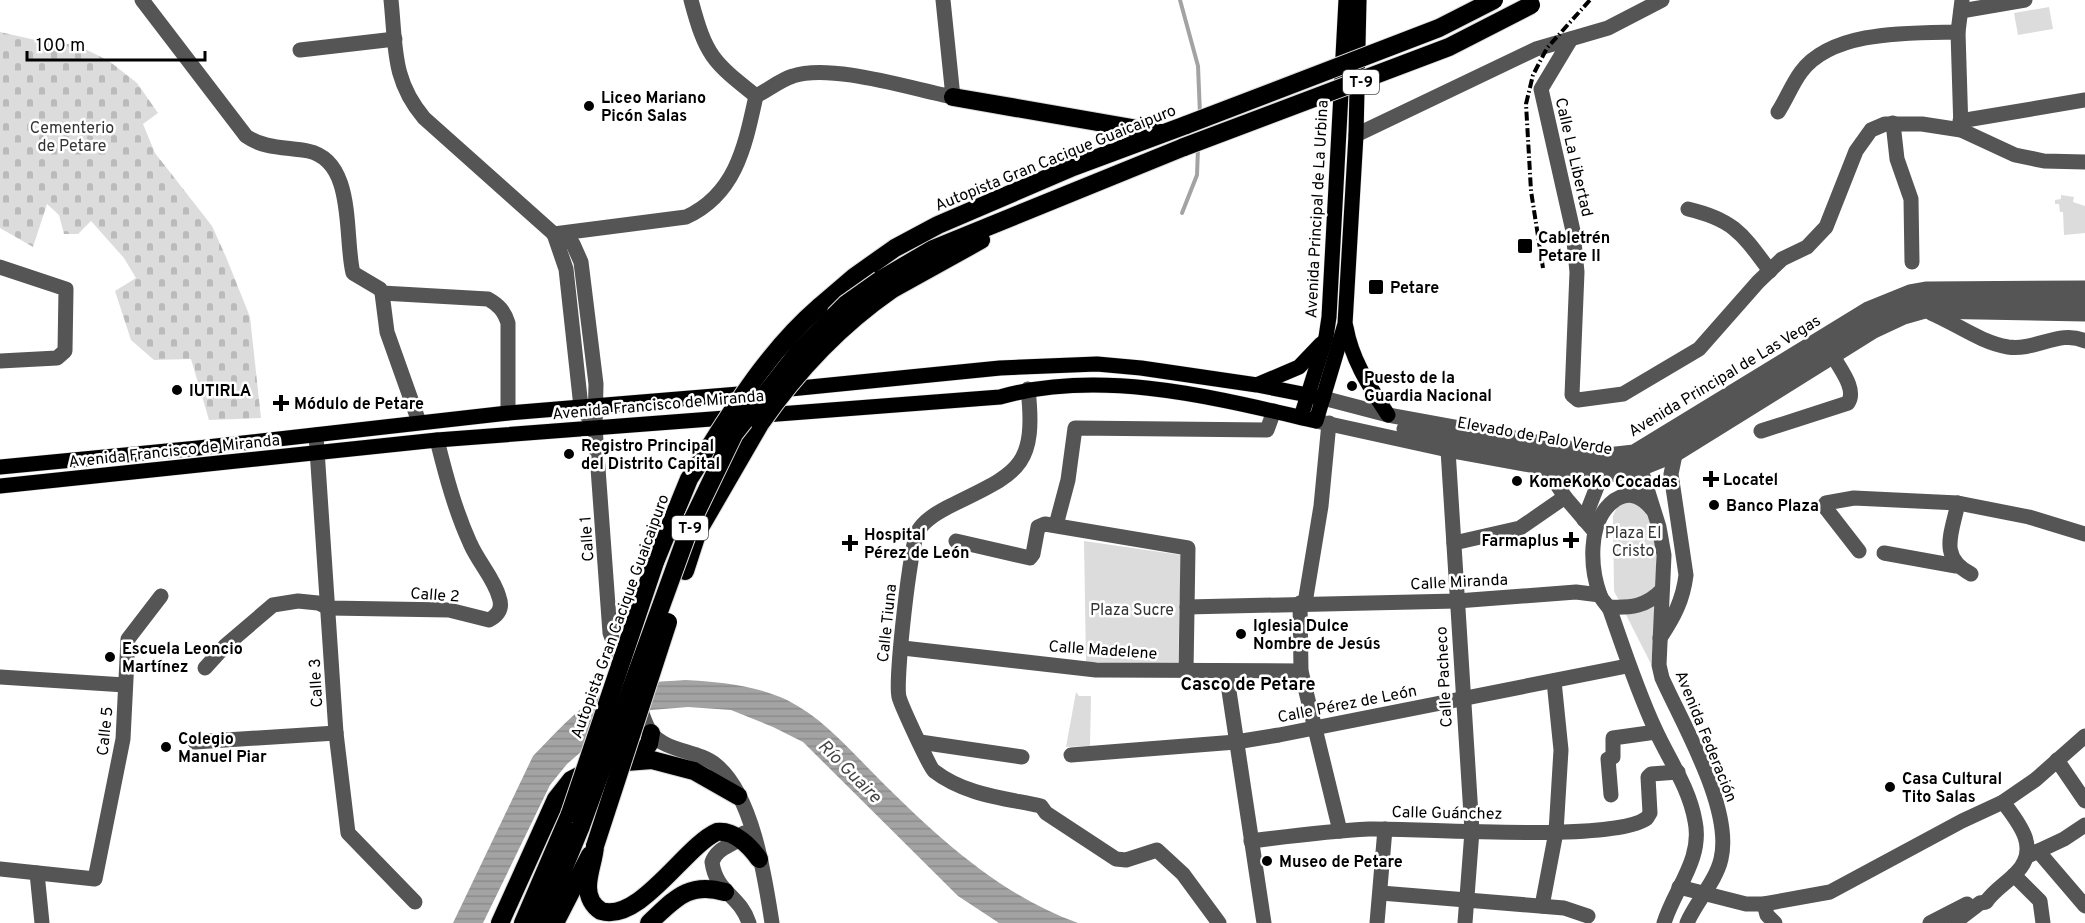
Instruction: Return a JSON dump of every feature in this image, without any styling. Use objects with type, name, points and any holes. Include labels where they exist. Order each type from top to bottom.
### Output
[{"type":"highway","name":"Autopista Gran Cacique Guaicaipuro","points":[[541,923],[655,561],[689,479],[760,371],[789,333],[854,277],[895,248],[938,225],[1073,167],[1439,28],[1494,0]]},
{"type":"highway","name":"Autopista Gran Cacique Guaicaipuro","points":[[523,923],[575,820],[692,521],[734,434],[800,350],[846,304],[1108,179],[1184,147],[1449,47],[1536,3]]},
{"type":"highway","points":[[953,97],[1162,133]]},
{"type":"highway","name":"Autopista Gran Cacique Guaicaipuro","points":[[555,923],[595,846],[698,531],[760,424],[779,396],[830,340],[886,285]]},
{"type":"highway","points":[[634,759],[649,744],[651,733]]},
{"type":"highway","points":[[500,923],[562,789],[571,780],[592,769],[634,759],[652,760],[683,767],[710,779],[738,796]]},
{"type":"highway","points":[[595,846],[588,887],[590,896],[597,908],[614,915],[633,911],[641,905],[713,834],[726,832],[750,847],[759,859]]},
{"type":"highway","points":[[649,923],[688,891],[711,888],[725,892]]},
{"type":"main road","name":"Avenida Principal de La Urbina","points":[[1315,420],[1315,396],[1326,337],[1346,0]]},
{"type":"main road","name":"Avenida Principal de La Urbina","points":[[1315,396],[1345,324],[1356,135],[1359,0]]},
{"type":"main road","points":[[1345,324],[1351,351],[1388,415]]},
{"type":"main road","points":[[1257,385],[1299,367],[1326,337]]},
{"type":"main road","name":"Avenida Francisco de Miranda","points":[[0,467],[508,413],[1000,368],[1097,364],[1257,385],[1315,396]]},
{"type":"main road","name":"Avenida Francisco de Miranda","points":[[0,486],[437,440],[595,426],[1000,397],[1028,389],[1124,386],[1315,420]]},
{"type":"street","points":[[142,0],[246,136],[257,144],[310,152],[322,156],[330,163],[340,179],[350,235],[353,273],[380,289],[382,293],[387,332],[419,422]]},
{"type":"street","name":"Calle 1","points":[[391,0],[399,79],[409,101],[424,118],[554,234],[573,244],[580,262],[598,406],[595,426],[610,633],[651,733]]},
{"type":"street","points":[[691,0],[702,41],[712,59],[756,96]]},
{"type":"street","points":[[595,426],[581,407],[566,269],[554,234],[686,217],[706,208],[718,196],[740,158],[756,96],[793,76],[816,72],[836,73],[953,97],[943,0]]},
{"type":"street","points":[[1356,135],[1536,49],[1608,28],[1662,0]]},
{"type":"street","points":[[1960,126],[1958,32],[1962,5],[2025,0]]},
{"type":"street","points":[[1778,112],[1802,71],[1828,48],[1865,39],[1909,33],[1958,32]]},
{"type":"street","points":[[300,50],[395,39]]},
{"type":"street","name":"Calle La Libertad","points":[[1571,39],[1541,89],[1573,231],[1577,272],[1572,351],[1574,398],[1623,394],[1699,349],[1770,271]]},
{"type":"street","points":[[1688,209],[1705,213],[1737,228],[1770,271],[1782,260],[1808,247],[1826,227],[1861,142],[1871,130],[1893,123],[1960,126],[2085,100]]},
{"type":"street","points":[[1893,123],[1897,159],[1911,199],[1912,262]]},
{"type":"street","points":[[1960,126],[2016,155],[2044,160],[2085,162]]},
{"type":"street","points":[[0,267],[66,289],[65,351],[57,358],[0,361]]},
{"type":"street","name":"Avenida Principal de Las Vegas","points":[[1315,396],[1388,415],[1607,455],[1634,452],[1887,300],[1927,289],[2085,288]]},
{"type":"street","points":[[382,293],[488,299],[496,303],[504,312],[507,323],[508,413]]},
{"type":"street","name":"Elevado de Palo Verde","points":[[1377,435],[1404,429],[1585,465],[1622,467],[1664,449],[1853,331],[1909,304],[1940,300],[2085,301]]},
{"type":"street","points":[[1925,311],[1989,343],[2010,347],[2031,348],[2069,335],[2085,341]]},
{"type":"street","points":[[1340,831],[1301,671],[1321,506],[1315,420],[1448,450],[1546,468],[1619,475],[1675,455],[1874,331],[1904,317],[1925,311],[2085,314]]},
{"type":"street","points":[[1761,431],[1848,403],[1852,397],[1851,390],[1833,356]]},
{"type":"street","name":"Calle Tiuna","points":[[1028,389],[1030,435],[1027,450],[1019,465],[1006,478],[933,515],[918,529],[913,546],[903,648],[898,669],[899,697],[931,769],[964,790],[1041,806],[1047,813],[1116,859],[1126,860],[1157,850],[1183,874],[1219,923]]},
{"type":"street","points":[[1056,525],[1068,480],[1076,428],[1267,430],[1274,411]]},
{"type":"street","name":"Elevado de Palo Verde","points":[[1388,415],[1404,429]]},
{"type":"street","name":"Calle 3","points":[[316,435],[336,733],[348,833],[415,902]]},
{"type":"street","name":"Calle 2","points":[[206,668],[225,646],[273,604],[308,601],[329,608],[449,610],[489,620],[496,616],[501,609],[500,597],[471,546],[451,494],[437,440]]},
{"type":"street","name":"Calle Pacheco","points":[[1448,450],[1472,831],[1466,923]]},
{"type":"street","points":[[1604,601],[1629,608],[1645,604],[1662,590],[1664,555],[1659,527],[1634,452]]},
{"type":"street","points":[[1607,455],[1604,475],[1589,526],[1594,560],[1604,601],[1627,666],[1656,732],[1678,772],[1692,808],[1697,844],[1695,856],[1664,923]]},
{"type":"street","points":[[1660,638],[1676,614],[1686,575],[1671,474],[1675,455]]},
{"type":"street","points":[[1546,468],[1565,498],[1589,526]]},
{"type":"street","points":[[1589,526],[1620,496],[1640,497],[1652,509]]},
{"type":"street","points":[[1454,543],[1520,528],[1565,498]]},
{"type":"street","points":[[1859,551],[1824,506],[1826,503],[1854,498],[1958,503],[2029,517],[2085,534]]},
{"type":"street","points":[[1956,566],[1949,547],[1958,503]]},
{"type":"street","points":[[956,541],[1030,558],[1034,554],[1038,527],[1045,524],[1188,548],[1186,672]]},
{"type":"street","points":[[1884,553],[1956,566],[1971,574]]},
{"type":"street","name":"Avenida Federación","points":[[1662,590],[1659,664],[1662,678],[1708,780],[1722,822],[1724,844],[1721,861],[1687,923]]},
{"type":"street","name":"Calle Miranda","points":[[1186,607],[1457,601],[1576,592],[1604,601]]},
{"type":"street","name":"Calle 5","points":[[37,873],[95,879],[123,739],[128,639],[161,596]]},
{"type":"street","name":"Calle Madelene","points":[[903,648],[1096,670],[1301,671]]},
{"type":"street","name":"Calle Pérez de León","points":[[1071,755],[1236,742],[1627,666]]},
{"type":"street","points":[[1226,671],[1264,923]]},
{"type":"street","points":[[0,677],[125,685]]},
{"type":"street","points":[[1542,906],[1556,832],[1561,750],[1554,681]]},
{"type":"street","points":[[1611,795],[1608,759],[1612,757],[1612,738],[1656,732]]},
{"type":"street","points":[[195,742],[336,733]]},
{"type":"street","points":[[651,733],[673,747],[715,763],[724,772],[747,818],[768,896],[772,923]]},
{"type":"street","points":[[1679,887],[1733,903],[1764,904],[1830,892],[1962,821],[2003,802],[2084,739]]},
{"type":"street","points":[[920,742],[1022,757]]},
{"type":"street","points":[[2057,760],[2085,801]]},
{"type":"street","name":"Calle Guánchez","points":[[1251,841],[1340,831],[1384,829],[1556,832],[1605,829],[1643,821],[1650,813],[1648,777],[1651,774],[1678,772]]},
{"type":"street","points":[[2003,802],[2021,826],[2032,854],[2085,906]]},
{"type":"street","points":[[747,818],[746,830],[740,840],[722,848],[712,862],[716,878],[725,892],[740,902],[748,922]]},
{"type":"street","points":[[1954,923],[1980,903],[1986,902],[2032,854],[2085,825]]},
{"type":"street","points":[[1377,923],[1384,829]]},
{"type":"street","points":[[0,869],[37,873],[42,923]]},
{"type":"street","points":[[2014,875],[2040,901],[2043,923]]},
{"type":"street","points":[[1381,893],[1467,902],[1564,908],[1588,916]]},
{"type":"street","points":[[768,896],[778,923]]},
{"type":"street","points":[[1930,923],[1973,900],[1986,902]]},
{"type":"street","points":[[1764,904],[1767,915],[1775,923]]},
{"type":"green space","points":[[2049,7],[2053,29],[2018,35],[2014,13]]},
{"type":"green space","name":"Cementerio de Petare","points":[[0,32],[40,41],[77,45],[109,61],[137,83],[158,113],[143,124],[155,153],[212,226],[250,317],[261,418],[209,420],[191,359],[154,360],[131,340],[115,291],[136,278],[124,258],[91,221],[78,234],[64,234],[59,215],[47,204],[33,247],[0,228]]},
{"type":"green space","points":[[2061,195],[2074,197],[2073,202],[2085,206],[2085,233],[2064,235],[2063,212],[2060,212],[2059,204],[2055,204],[2055,200],[2061,199]]},
{"type":"green space","name":"Plaza El Cristo","points":[[1633,498],[1649,512],[1656,550],[1656,614],[1651,664],[1614,591],[1613,516],[1618,505]]},
{"type":"green space","name":"Plaza Sucre","points":[[1084,541],[1181,555],[1178,667],[1086,662]]},
{"type":"green space","points":[[1076,692],[1079,696],[1091,696],[1090,746],[1066,747]]},
{"type":"water","name":"Río Guaire","points":[[685,680],[750,688],[775,695],[800,707],[835,735],[922,821],[970,861],[1021,896],[1078,923],[999,923],[958,896],[803,742],[731,710],[688,707],[651,710],[612,725],[567,764],[550,785],[483,923],[453,923],[533,756],[577,712],[607,692],[635,684]]},
{"type":"waterway","points":[[1180,0],[1198,66],[1200,114]]},
{"type":"waterway","points":[[1182,213],[1197,175],[1198,148]]},
{"type":"railway","points":[[1543,268],[1531,191],[1526,104],[1533,75],[1547,48],[1590,0]]},
{"type":"place","name":"Liceo Mariano Picón Salas","points":[[589,106]]},
{"type":"place","name":"Cabletrén Petare II","points":[[1525,246]]},
{"type":"place","name":"Petare","points":[[1376,287]]},
{"type":"place","name":"Puesto de la Guardia Nacional","points":[[1352,386]]},
{"type":"place","name":"IUTIRLA","points":[[177,390]]},
{"type":"place","name":"Módulo de Petare","points":[[281,403]]},
{"type":"place","name":"Registro Principal del Distrito Capital","points":[[569,454]]},
{"type":"place","name":"Locatel","points":[[1711,479]]},
{"type":"place","name":"KomeKoKo Cocadas","points":[[1517,481]]},
{"type":"place","name":"Banco Plaza","points":[[1714,505]]},
{"type":"place","name":"Farmaplus","points":[[1571,540]]},
{"type":"place","name":"Hospital Pérez de León","points":[[850,543]]},
{"type":"place","name":"Iglesia Dulce Nombre de Jesús","points":[[1241,634]]},
{"type":"place","name":"Escuela Leoncio Martínez","points":[[110,657]]},
{"type":"place","name":"Colegio Manuel Piar","points":[[166,747]]},
{"type":"place","name":"Casa Cultural Tito Salas","points":[[1890,787]]},
{"type":"place","name":"Museo de Petare","points":[[1267,861]]},
{"type":"district","name":"Casco de Petare","points":[[1248,684]]}]
